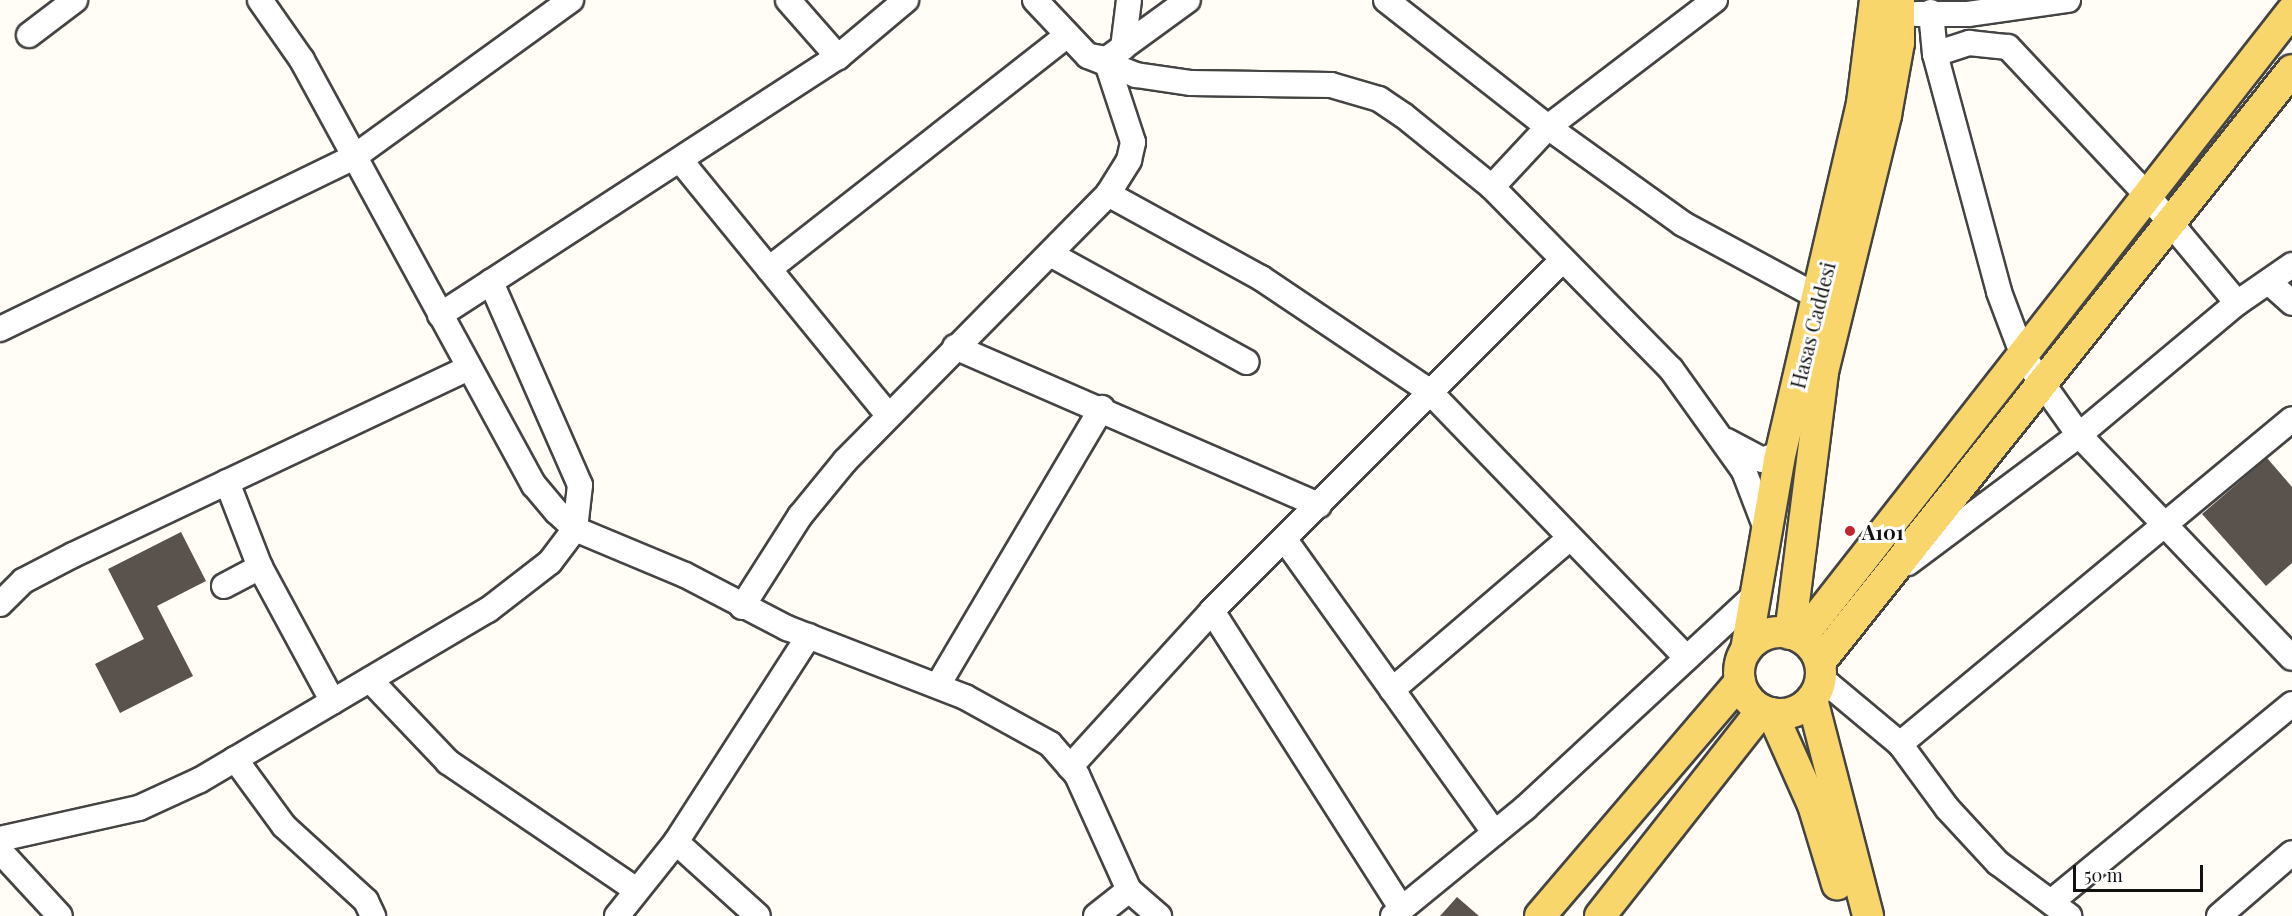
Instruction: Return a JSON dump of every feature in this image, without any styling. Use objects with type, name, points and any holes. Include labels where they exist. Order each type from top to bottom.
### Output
[{"type":"main road","name":"Hasas Caddesi","points":[[1746,650],[1759,591],[1784,443],[1820,298],[1862,103],[1891,5]]},
{"type":"main road","name":"Hasas Caddesi","points":[[1796,636],[1823,372],[1886,116],[1891,5]]},
{"type":"main road","points":[[1540,916],[1740,682],[1746,650],[1759,638],[1796,636],[2023,356],[2292,11]]},
{"type":"main road","points":[[1767,711],[1793,712],[1884,581],[2292,70]]},
{"type":"main road","points":[[1796,636],[1817,680],[1868,916]]},
{"type":"main road","points":[[1740,682],[1767,711],[1813,805],[1847,916]]},
{"type":"main road","points":[[1600,916],[1767,711]]},
{"type":"street","points":[[29,35],[75,0]]},
{"type":"street","points":[[260,0],[302,60],[534,485],[575,529],[686,575],[742,607],[809,636],[938,685],[1011,720],[1050,744],[1070,767],[1129,890],[1160,916]]},
{"type":"street","points":[[0,330],[354,157],[571,0]]},
{"type":"street","points":[[788,0],[838,57]]},
{"type":"street","points":[[440,315],[838,57],[906,0]]},
{"type":"street","points":[[1035,0],[1066,36],[1106,56],[1136,75],[1191,83],[1331,85],[1358,91],[1403,115],[1492,187],[1562,261],[1671,369],[1723,438],[1744,471],[1768,534]]},
{"type":"street","points":[[742,607],[800,516],[889,416],[955,347],[1052,255],[1108,194],[1129,160],[1133,142],[1106,56],[1129,0]]},
{"type":"street","points":[[1106,56],[1188,0]]},
{"type":"street","points":[[1386,0],[1548,128],[1683,224],[1820,298]]},
{"type":"street","points":[[1492,187],[1548,128],[1715,0]]},
{"type":"street","points":[[1891,5],[1931,12],[1968,14],[2068,0]]},
{"type":"street","points":[[1931,12],[1935,54],[1999,292],[2023,356],[2040,384],[2079,435],[2292,657]]},
{"type":"street","points":[[769,269],[1066,36]]},
{"type":"street","points":[[1935,54],[1969,43],[2008,46],[2148,196],[2237,303]]},
{"type":"street","points":[[680,160],[889,416]]},
{"type":"street","points":[[1108,194],[1261,278],[1429,391],[1569,539],[1687,658]]},
{"type":"street","points":[[1052,255],[1247,362]]},
{"type":"street","points":[[1070,767],[1212,611],[1285,540],[1429,391],[1562,261]]},
{"type":"street","points":[[1884,581],[2079,435],[2237,303],[2270,283],[2292,265]]},
{"type":"street","points":[[0,839],[138,808],[236,759],[488,610],[550,562],[575,529],[580,485],[491,282]]},
{"type":"street","points":[[2270,283],[2292,303]]},
{"type":"street","points":[[955,347],[1102,408],[1319,505]]},
{"type":"street","points":[[0,604],[23,581],[469,368]]},
{"type":"street","points":[[938,685],[1102,408]]},
{"type":"street","points":[[1900,744],[2292,419]]},
{"type":"street","points":[[1723,438],[1762,460],[1776,455],[1784,443]]},
{"type":"street","points":[[227,483],[260,567],[333,702]]},
{"type":"street","points":[[1392,690],[1569,539]]},
{"type":"street","points":[[1285,540],[1495,833]]},
{"type":"street","points":[[224,585],[260,567]]},
{"type":"street","points":[[1212,611],[1397,912],[1495,833],[1759,591]]},
{"type":"street","points":[[617,916],[635,889],[676,842],[809,636]]},
{"type":"street","points":[[370,680],[448,762],[635,889]]},
{"type":"street","points":[[1817,680],[1900,744],[1947,807],[1998,862],[2060,909],[2292,704]]},
{"type":"street","points":[[236,759],[284,826],[366,902],[373,916]]},
{"type":"street","points":[[676,842],[758,916]]},
{"type":"street","points":[[0,851],[60,916]]},
{"type":"street","points":[[2219,916],[2292,853]]},
{"type":"street","points":[[1096,916],[1129,890]]},
{"type":"building","points":[[2267,458],[2292,487],[2292,563],[2266,586],[2202,514]]},
{"type":"building","points":[[181,532],[206,581],[157,606],[193,676],[120,713],[95,664],[144,639],[108,569]]},
{"type":"building","points":[[1457,897],[1479,916],[1440,916]]},
{"type":"place","name":"A101","points":[[1850,531]]}]
